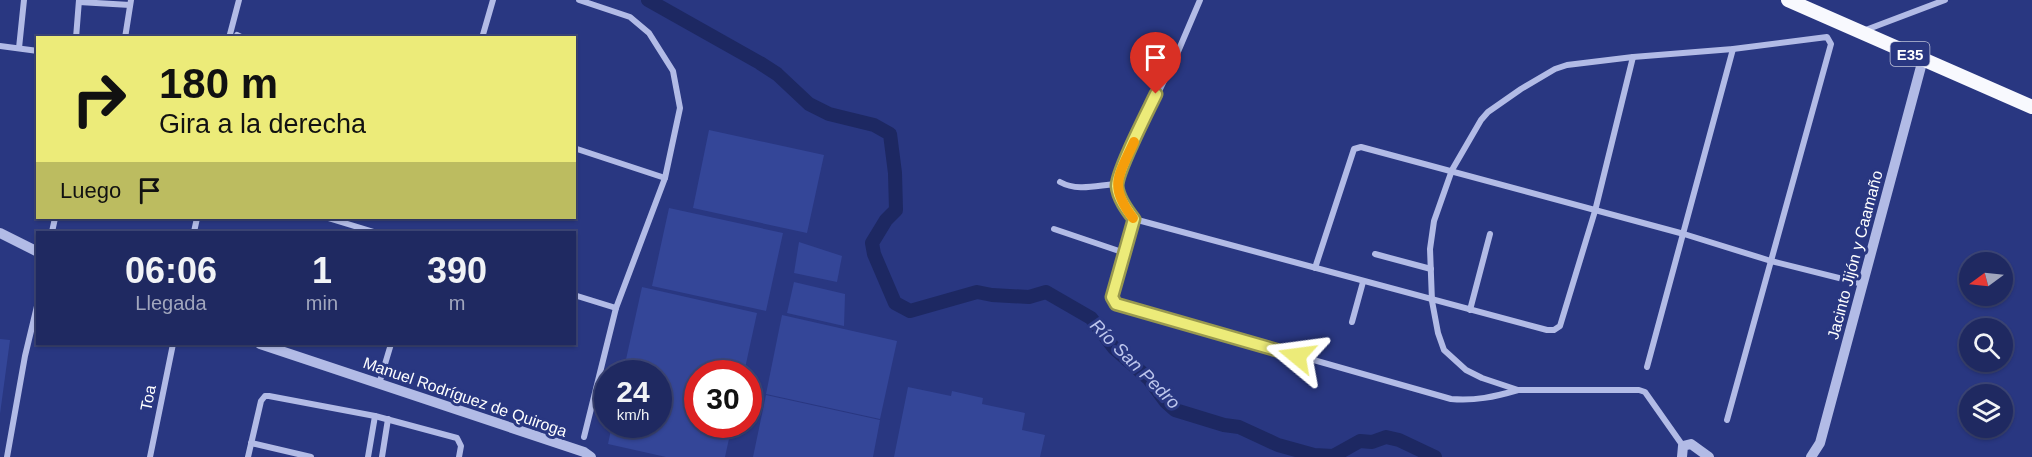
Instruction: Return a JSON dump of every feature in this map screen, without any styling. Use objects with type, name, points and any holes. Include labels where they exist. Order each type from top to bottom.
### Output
[{"type":"highway","name":"E35","points":[[1788,0],[2032,107]]},
{"type":"street","points":[[19,48],[24,0]]},
{"type":"street","points":[[229,36],[239,0]]},
{"type":"street","points":[[483,36],[493,0]]},
{"type":"street","points":[[579,0],[630,17],[649,33],[673,71],[680,108],[665,178],[616,308],[584,437]]},
{"type":"street","points":[[1200,0],[1177,54],[1118,176],[1117,184],[1126,208],[1134,219],[1547,330],[1554,330],[1560,326],[1595,211],[1633,57]]},
{"type":"street","points":[[1859,32],[1945,0]]},
{"type":"street","points":[[76,36],[79,1],[131,3],[126,36]]},
{"type":"street","points":[[1518,390],[1482,378],[1456,362],[1444,350],[1438,333],[1432,300],[1430,249],[1434,221],[1452,170],[1481,120],[1488,112],[1521,88],[1567,65],[1733,49],[1824,36],[1831,40],[1831,44],[1727,420]]},
{"type":"street","points":[[0,46],[36,51]]},
{"type":"street","points":[[1647,367],[1733,49]]},
{"type":"street","name":"Jacinto Jijón y Caamaño","points":[[1811,457],[1820,444],[1923,59]]},
{"type":"street","points":[[1315,268],[1354,149],[1357,147],[1452,170],[1684,234],[1771,261],[1863,284]]},
{"type":"street","points":[[576,149],[665,178]]},
{"type":"street","points":[[1060,182],[1080,188],[1117,184]]},
{"type":"street","points":[[331,219],[371,231]]},
{"type":"street","points":[[1134,219],[1112,297],[1116,304],[1451,399],[1468,401],[1487,399],[1518,390],[1639,390],[1645,392],[1682,453],[1691,444],[1709,457]]},
{"type":"street","points":[[1054,229],[1125,253]]},
{"type":"street","points":[[0,233],[36,251]]},
{"type":"street","points":[[1470,310],[1490,234]]},
{"type":"street","points":[[1375,254],[1431,270]]},
{"type":"street","points":[[1352,322],[1363,282]]},
{"type":"street","points":[[576,296],[616,308]]},
{"type":"street","points":[[7,457],[25,356],[36,310]]},
{"type":"street","name":"Toa","points":[[150,457],[173,345]]},
{"type":"street","name":"Manuel Rodríguez de Quiroga","points":[[263,345],[584,452],[591,457]]},
{"type":"street","points":[[379,384],[391,345]]},
{"type":"street","points":[[248,457],[261,401],[265,396],[375,416],[457,438],[461,446],[459,457]]},
{"type":"street","points":[[368,457],[375,416]]},
{"type":"street","points":[[382,457],[388,420]]},
{"type":"street","points":[[251,443],[309,457]]},
{"type":"shaded area","points":[[709,130],[824,155],[807,233],[693,208]]},
{"type":"shaded area","points":[[669,208],[783,233],[766,311],[652,286]]},
{"type":"shaded area","points":[[799,242],[842,256],[837,282],[794,273]]},
{"type":"shaded area","points":[[794,282],[845,294],[844,326],[787,313]]},
{"type":"shaded area","points":[[642,287],[757,313],[747,360],[684,360],[684,438],[729,438],[725,457],[666,457],[608,444],[609,438],[672,438],[672,360],[626,360]]},
{"type":"shaded area","points":[[782,315],[897,341],[880,419],[766,394]]},
{"type":"shaded area","points":[[0,339],[10,340],[0,414]]},
{"type":"shaded area","points":[[908,387],[951,396],[952,391],[983,398],[982,404],[1025,413],[1022,430],[1045,435],[1040,457],[894,457]]},
{"type":"shaded area","points":[[766,395],[880,420],[873,457],[753,457],[757,438],[762,438],[762,414]]},
{"type":"waterway","name":"Río San Pedro","points":[[648,0],[760,63],[777,74],[809,104],[829,114],[874,125],[890,134],[895,173],[896,210],[886,220],[872,243],[874,254],[895,303],[910,311],[977,292],[1029,297],[1046,292],[1091,318],[1114,348],[1149,379],[1175,410],[1224,425],[1239,427],[1278,445],[1314,455],[1333,456],[1360,441],[1372,442],[1386,437],[1399,440],[1435,457]]},
{"type":"slow traffic","points":[[1133,218],[1118,192],[1117,184],[1118,176],[1134,142]]},
{"type":"route","points":[[1156,94],[1118,176],[1118,192],[1134,219],[1112,297],[1116,304],[1297,356]]}]
